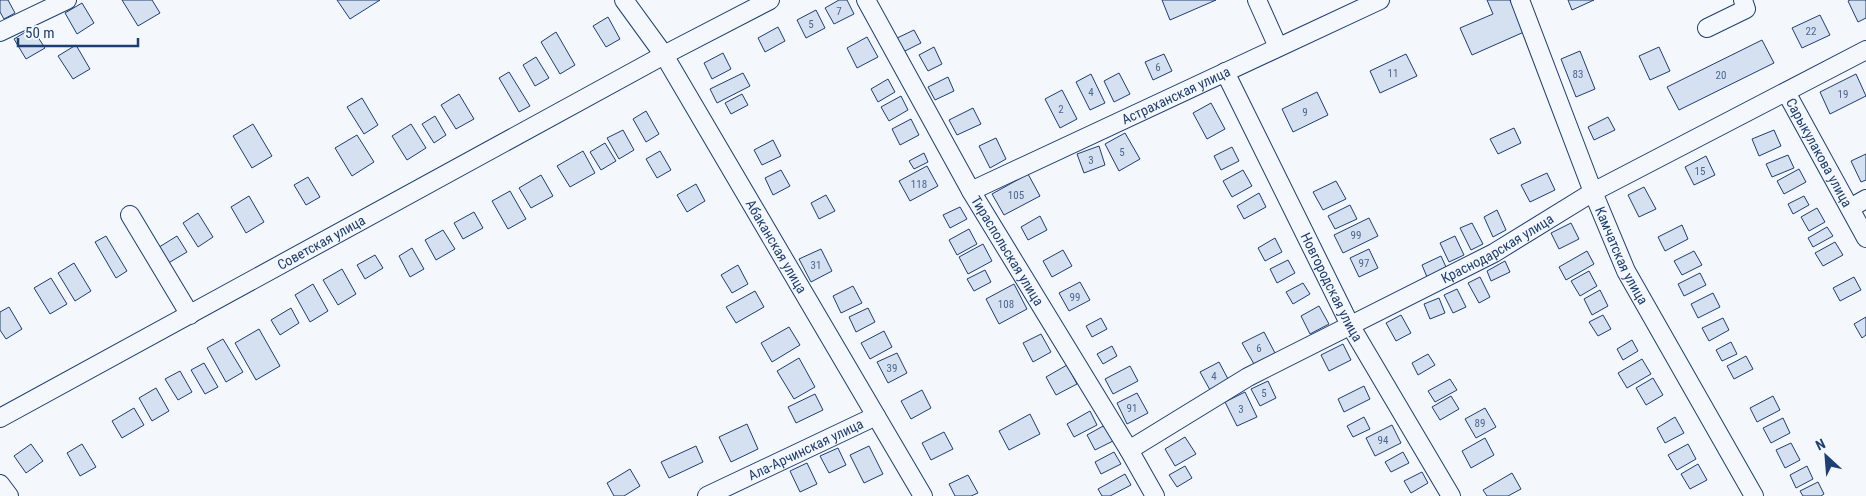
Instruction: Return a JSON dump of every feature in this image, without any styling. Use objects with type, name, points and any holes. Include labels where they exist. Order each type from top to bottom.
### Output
[{"type":"street","points":[[0,32],[67,0]]},
{"type":"street","name":"Абаканская улица","points":[[624,0],[664,55],[923,496]]},
{"type":"street","name":"Советская улица","points":[[0,418],[642,66],[770,0]]},
{"type":"street","name":"Тираспольская улица","points":[[866,0],[971,191],[1155,496]]},
{"type":"street","points":[[1257,0],[1278,47]]},
{"type":"street","name":"Камчатская улица","points":[[1520,0],[1592,192],[1626,271],[1754,496]]},
{"type":"street","points":[[1707,28],[1746,9],[1743,0]]},
{"type":"street","name":"Астраханская улица","points":[[971,191],[1373,2]]},
{"type":"street","name":"Краснодарская улица","points":[[1129,450],[1248,377],[1494,253],[1592,192],[1866,50]]},
{"type":"street","name":"Новгородская улица","points":[[1225,72],[1350,325],[1451,496]]},
{"type":"street","name":"Сарыкулакова улица","points":[[1786,92],[1866,238]]},
{"type":"street","points":[[1850,208],[1866,199]]},
{"type":"street","points":[[130,215],[190,314]]},
{"type":"street","name":"Ала-Арчинская улица","points":[[707,496],[876,416]]},
{"type":"street","points":[[0,484],[8,496]]},
{"type":"building","points":[[0,0],[8,0],[15,13],[4,19],[0,12]]},
{"type":"building","points":[[122,0],[152,0],[160,13],[138,26]]},
{"type":"building","points":[[337,0],[380,0],[350,19]]},
{"type":"building","points":[[839,0],[847,0],[854,14],[834,24],[825,8]]},
{"type":"building","points":[[1162,0],[1216,0],[1170,20]]},
{"type":"building","points":[[1487,0],[1510,0],[1524,32],[1472,55],[1460,28],[1493,14]]},
{"type":"building","points":[[1568,0],[1594,0],[1572,10]]},
{"type":"building","points":[[1866,0],[1866,18],[1858,22],[1848,1]]},
{"type":"building","points":[[82,3],[94,23],[77,34],[65,13]]},
{"type":"building","points":[[816,10],[825,28],[806,38],[797,20]]},
{"type":"building","points":[[1820,15],[1830,35],[1802,48],[1792,28]]},
{"type":"building","points":[[608,17],[620,39],[606,47],[593,26]]},
{"type":"building","points":[[778,27],[785,41],[765,52],[758,38]]},
{"type":"building","points":[[32,28],[45,48],[26,59],[14,39]]},
{"type":"building","points":[[914,30],[921,43],[901,53],[895,39]]},
{"type":"building","points":[[556,32],[575,65],[560,74],[541,42]]},
{"type":"building","points":[[867,37],[878,57],[857,68],[847,48]]},
{"type":"building","points":[[1762,40],[1774,63],[1679,110],[1667,87]]},
{"type":"building","points":[[76,45],[90,69],[73,79],[58,56]]},
{"type":"building","points":[[934,47],[942,64],[928,71],[919,55]]},
{"type":"building","points":[[1659,47],[1670,71],[1650,80],[1639,56]]},
{"type":"building","points":[[1580,51],[1595,89],[1576,97],[1561,59]]},
{"type":"building","points":[[723,53],[731,69],[712,79],[704,63]]},
{"type":"building","points":[[1164,54],[1172,71],[1153,80],[1145,62]]},
{"type":"building","points":[[1406,54],[1417,76],[1380,93],[1370,71]]},
{"type":"building","points":[[536,57],[549,78],[535,86],[523,65]]},
{"type":"building","points":[[509,72],[530,106],[519,112],[499,78]]},
{"type":"building","points":[[743,73],[750,86],[717,103],[710,89]]},
{"type":"building","points":[[1119,73],[1130,94],[1114,102],[1104,81]]},
{"type":"building","points":[[1091,74],[1105,103],[1090,110],[1076,82]]},
{"type":"building","points":[[1856,74],[1866,96],[1830,114],[1820,92]]},
{"type":"building","points":[[948,77],[954,91],[935,100],[928,87]]},
{"type":"building","points":[[888,79],[895,92],[878,102],[871,89]]},
{"type":"building","points":[[1062,90],[1077,119],[1060,128],[1045,99]]},
{"type":"building","points":[[1317,92],[1328,115],[1293,132],[1282,109]]},
{"type":"building","points":[[459,94],[474,119],[456,129],[441,105]]},
{"type":"building","points":[[742,94],[748,105],[731,114],[725,103]]},
{"type":"building","points":[[901,96],[908,110],[889,121],[881,107]]},
{"type":"building","points":[[362,98],[378,125],[364,134],[347,107]]},
{"type":"building","points":[[1211,103],[1225,129],[1207,139],[1193,113]]},
{"type":"building","points":[[973,108],[981,124],[957,135],[949,120]]},
{"type":"building","points":[[646,111],[659,134],[646,142],[633,119]]},
{"type":"building","points":[[435,116],[446,135],[434,143],[422,124]]},
{"type":"building","points":[[1608,117],[1615,130],[1594,140],[1588,127]]},
{"type":"building","points":[[911,119],[919,135],[900,145],[892,129]]},
{"type":"building","points":[[253,124],[272,156],[252,168],[233,136]]},
{"type":"building","points":[[411,124],[426,148],[407,160],[392,136]]},
{"type":"building","points":[[1514,128],[1521,143],[1498,154],[1490,139]]},
{"type":"building","points":[[623,130],[634,150],[619,159],[607,138]]},
{"type":"building","points":[[1774,130],[1781,146],[1759,156],[1752,139]]},
{"type":"building","points":[[1125,133],[1140,159],[1119,171],[1105,144]]},
{"type":"building","points":[[357,135],[374,162],[352,176],[335,148]]},
{"type":"building","points":[[996,138],[1006,159],[990,168],[979,146]]},
{"type":"building","points":[[773,140],[781,156],[762,165],[754,150]]},
{"type":"building","points":[[605,143],[616,161],[601,170],[590,152]]},
{"type":"building","points":[[1099,146],[1105,165],[1084,173],[1077,154]]},
{"type":"building","points":[[1232,147],[1239,161],[1221,170],[1214,156]]},
{"type":"building","points":[[583,151],[595,173],[570,187],[557,166]]},
{"type":"building","points":[[660,151],[671,170],[657,178],[646,159]]},
{"type":"building","points":[[924,153],[928,162],[914,169],[909,161]]},
{"type":"building","points":[[1866,154],[1866,180],[1861,182],[1851,161]]},
{"type":"building","points":[[1788,155],[1794,168],[1772,177],[1766,164]]},
{"type":"building","points":[[1706,156],[1715,175],[1694,185],[1685,167]]},
{"type":"building","points":[[927,166],[938,186],[910,201],[899,181]]},
{"type":"building","points":[[1799,169],[1806,182],[1784,194],[1777,181]]},
{"type":"building","points":[[781,170],[790,186],[773,195],[765,178]]},
{"type":"building","points":[[1243,170],[1252,186],[1232,197],[1223,181]]},
{"type":"building","points":[[1547,173],[1555,190],[1530,202],[1521,185]]},
{"type":"building","points":[[1028,174],[1040,196],[1004,215],[992,194]]},
{"type":"building","points":[[541,175],[553,196],[531,208],[519,188]]},
{"type":"building","points":[[308,177],[320,197],[306,205],[294,185]]},
{"type":"building","points":[[1336,181],[1346,199],[1323,210],[1313,192]]},
{"type":"building","points":[[696,184],[705,201],[687,212],[677,195]]},
{"type":"building","points":[[1644,187],[1656,209],[1639,217],[1628,195]]},
{"type":"building","points":[[510,191],[526,219],[508,229],[492,201]]},
{"type":"building","points":[[1259,193],[1266,207],[1244,219],[1237,206]]},
{"type":"building","points":[[826,195],[835,211],[819,219],[811,203]]},
{"type":"building","points":[[249,196],[264,222],[246,233],[231,207]]},
{"type":"building","points":[[1804,196],[1809,205],[1793,214],[1788,204]]},
{"type":"building","points":[[1350,205],[1357,219],[1335,229],[1328,216]]},
{"type":"building","points":[[960,207],[967,219],[950,228],[943,215]]},
{"type":"building","points":[[1817,208],[1825,222],[1809,231],[1801,217]]},
{"type":"building","points":[[1497,210],[1506,230],[1493,237],[1484,217]]},
{"type":"building","points":[[474,212],[483,228],[463,239],[454,223]]},
{"type":"building","points":[[198,213],[213,237],[198,247],[183,223]]},
{"type":"building","points":[[1040,216],[1047,230],[1028,240],[1021,227]]},
{"type":"building","points":[[1369,218],[1378,236],[1343,253],[1334,235]]},
{"type":"building","points":[[1472,223],[1483,244],[1471,250],[1460,228]]},
{"type":"building","points":[[1571,223],[1579,239],[1559,249],[1551,233]]},
{"type":"building","points":[[1682,225],[1688,239],[1665,251],[1658,237]]},
{"type":"building","points":[[1827,227],[1833,236],[1813,247],[1808,238]]},
{"type":"building","points":[[969,229],[977,244],[957,255],[949,240]]},
{"type":"building","points":[[443,230],[455,249],[436,260],[425,240]]},
{"type":"building","points":[[106,236],[127,271],[116,278],[95,242]]},
{"type":"building","points":[[177,236],[187,252],[165,265],[156,249]]},
{"type":"building","points":[[1455,236],[1464,255],[1449,262],[1440,243]]},
{"type":"building","points":[[1275,238],[1282,252],[1265,261],[1258,248]]},
{"type":"building","points":[[1835,242],[1843,255],[1823,266],[1815,253]]},
{"type":"building","points":[[983,244],[992,261],[968,274],[959,257]]},
{"type":"building","points":[[412,248],[424,269],[410,277],[399,256]]},
{"type":"building","points":[[821,249],[832,271],[811,282],[799,259]]},
{"type":"building","points":[[1369,249],[1378,268],[1359,277],[1350,258]]},
{"type":"building","points":[[1063,250],[1072,266],[1052,277],[1043,261]]},
{"type":"building","points":[[1587,251],[1594,264],[1566,280],[1559,267]]},
{"type":"building","points":[[1694,251],[1702,265],[1682,275],[1674,261]]},
{"type":"building","points":[[375,255],[383,268],[365,279],[357,265]]},
{"type":"building","points":[[1441,256],[1446,267],[1427,277],[1422,265]]},
{"type":"building","points":[[1288,260],[1295,273],[1277,283],[1270,269]]},
{"type":"building","points":[[1505,261],[1510,272],[1491,281],[1487,271]]},
{"type":"building","points":[[74,263],[91,291],[75,301],[58,273]]},
{"type":"building","points":[[738,265],[748,284],[732,293],[721,275]]},
{"type":"building","points":[[342,269],[356,294],[338,305],[323,280]]},
{"type":"building","points":[[985,270],[991,282],[974,291],[967,279]]},
{"type":"building","points":[[1589,271],[1597,286],[1580,296],[1571,281]]},
{"type":"building","points":[[1700,273],[1706,285],[1684,296],[1678,284]]},
{"type":"building","points":[[1480,277],[1490,297],[1479,303],[1468,283]]},
{"type":"building","points":[[1854,277],[1861,290],[1840,301],[1833,288]]},
{"type":"building","points":[[51,278],[67,304],[50,314],[34,288]]},
{"type":"building","points":[[1080,282],[1090,300],[1069,311],[1059,293]]},
{"type":"building","points":[[1303,283],[1310,294],[1293,304],[1286,292]]},
{"type":"building","points":[[313,284],[328,311],[310,322],[295,295]]},
{"type":"building","points":[[1014,284],[1027,309],[999,324],[986,299]]},
{"type":"building","points":[[853,286],[862,303],[841,313],[833,296]]},
{"type":"building","points":[[1457,289],[1466,307],[1453,313],[1444,295]]},
{"type":"building","points":[[1600,290],[1608,306],[1592,315],[1584,299]]},
{"type":"building","points":[[755,291],[764,307],[736,323],[726,307]]},
{"type":"building","points":[[1713,293],[1720,307],[1698,318],[1691,304]]},
{"type":"building","points":[[1439,298],[1445,313],[1430,319],[1424,304]]},
{"type":"building","points":[[1319,306],[1329,324],[1310,334],[1301,316]]},
{"type":"building","points":[[9,307],[22,329],[6,339],[0,330],[0,312]]},
{"type":"building","points":[[291,308],[299,323],[280,335],[271,320]]},
{"type":"building","points":[[868,308],[875,322],[856,332],[849,317]]},
{"type":"building","points":[[1401,315],[1411,333],[1396,341],[1386,323]]},
{"type":"building","points":[[1603,315],[1611,329],[1598,336],[1589,322]]},
{"type":"building","points":[[1866,317],[1866,335],[1862,338],[1854,324]]},
{"type":"building","points":[[1101,318],[1107,329],[1092,337],[1086,326]]},
{"type":"building","points":[[1723,318],[1729,330],[1709,341],[1702,328]]},
{"type":"building","points":[[789,327],[800,345],[772,362],[761,343]]},
{"type":"building","points":[[259,329],[280,366],[256,380],[235,343]]},
{"type":"building","points":[[884,331],[892,347],[870,359],[861,343]]},
{"type":"building","points":[[1264,332],[1275,353],[1254,364],[1242,343]]},
{"type":"building","points":[[1041,334],[1051,352],[1033,362],[1023,343]]},
{"type":"building","points":[[223,339],[243,372],[226,382],[207,348]]},
{"type":"building","points":[[1632,340],[1638,351],[1623,360],[1617,349]]},
{"type":"building","points":[[1731,342],[1737,354],[1722,361],[1716,350]]},
{"type":"building","points":[[1343,344],[1351,360],[1329,371],[1321,355]]},
{"type":"building","points":[[1112,346],[1117,356],[1103,364],[1097,354]]},
{"type":"building","points":[[897,353],[907,373],[888,383],[877,362]]},
{"type":"building","points":[[1428,354],[1435,365],[1418,375],[1412,363]]},
{"type":"building","points":[[1746,356],[1753,369],[1734,379],[1727,366]]},
{"type":"building","points":[[799,358],[815,387],[794,399],[777,371]]},
{"type":"building","points":[[1642,359],[1651,374],[1627,388],[1618,373]]},
{"type":"building","points":[[1219,362],[1228,379],[1210,390],[1200,372]]},
{"type":"building","points":[[204,363],[218,387],[205,394],[191,370]]},
{"type":"building","points":[[1067,365],[1077,384],[1056,395],[1046,377]]},
{"type":"building","points":[[1130,366],[1138,381],[1113,394],[1105,379]]},
{"type":"building","points":[[180,371],[192,392],[178,400],[165,379]]},
{"type":"building","points":[[1653,378],[1663,395],[1646,405],[1636,388]]},
{"type":"building","points":[[1450,379],[1457,390],[1435,402],[1428,391]]},
{"type":"building","points":[[1268,381],[1276,398],[1260,406],[1251,389]]},
{"type":"building","points":[[1364,386],[1370,399],[1344,412],[1338,399]]},
{"type":"building","points":[[156,388],[169,411],[152,421],[139,398]]},
{"type":"building","points":[[922,390],[931,408],[911,419],[901,401]]},
{"type":"building","points":[[1245,392],[1257,417],[1237,426],[1225,402]]},
{"type":"building","points":[[1137,393],[1148,413],[1127,424],[1117,403]]},
{"type":"building","points":[[815,394],[823,410],[796,423],[788,407]]},
{"type":"building","points":[[1451,396],[1459,409],[1440,420],[1432,407]]},
{"type":"building","points":[[1773,396],[1780,410],[1757,422],[1750,408]]},
{"type":"building","points":[[134,408],[144,425],[122,438],[112,421]]},
{"type":"building","points":[[1485,408],[1496,427],[1476,438],[1465,419]]},
{"type":"building","points":[[1090,411],[1097,425],[1074,437],[1067,424]]},
{"type":"building","points":[[1030,414],[1040,434],[1009,450],[999,431]]},
{"type":"building","points":[[1364,417],[1370,429],[1353,437],[1347,426]]},
{"type":"building","points":[[1675,417],[1684,433],[1665,443],[1657,428]]},
{"type":"building","points":[[1783,418],[1790,433],[1771,443],[1763,428]]},
{"type":"building","points":[[747,424],[758,449],[731,462],[719,437]]},
{"type":"building","points":[[1105,425],[1113,441],[1095,450],[1087,435]]},
{"type":"building","points":[[1392,425],[1401,443],[1375,456],[1366,438]]},
{"type":"building","points":[[944,432],[953,449],[931,460],[922,443]]},
{"type":"building","points":[[1185,437],[1196,454],[1175,466],[1165,449]]},
{"type":"building","points":[[1485,438],[1494,455],[1471,468],[1462,451]]},
{"type":"building","points":[[1791,443],[1800,460],[1785,468],[1776,450]]},
{"type":"building","points":[[31,444],[43,461],[26,473],[14,456]]},
{"type":"building","points":[[82,444],[96,467],[80,476],[67,453]]},
{"type":"building","points":[[1688,444],[1696,459],[1677,470],[1668,455]]},
{"type":"building","points":[[696,446],[703,462],[669,478],[661,462]]},
{"type":"building","points":[[869,446],[883,474],[864,483],[850,455]]},
{"type":"building","points":[[838,448],[846,465],[829,473],[820,456]]},
{"type":"building","points":[[1114,452],[1121,464],[1101,474],[1095,462]]},
{"type":"building","points":[[1403,452],[1409,463],[1391,472],[1385,462]]},
{"type":"building","points":[[807,463],[817,484],[800,492],[790,471]]},
{"type":"building","points":[[1698,464],[1707,480],[1690,489],[1681,474]]},
{"type":"building","points":[[1185,466],[1192,478],[1177,487],[1169,475]]},
{"type":"building","points":[[1807,466],[1813,479],[1796,488],[1790,475]]},
{"type":"building","points":[[630,469],[640,486],[624,496],[614,496],[607,483]]},
{"type":"building","points":[[1422,472],[1428,483],[1411,493],[1404,481]]},
{"type":"building","points":[[1512,473],[1521,489],[1508,496],[1487,496],[1483,490]]},
{"type":"building","points":[[1125,474],[1131,485],[1110,496],[1102,496],[1098,489]]},
{"type":"building","points":[[968,475],[978,493],[971,496],[955,496],[949,484]]},
{"type":"building","points":[[1818,482],[1824,494],[1821,496],[1803,496],[1800,491]]}]
